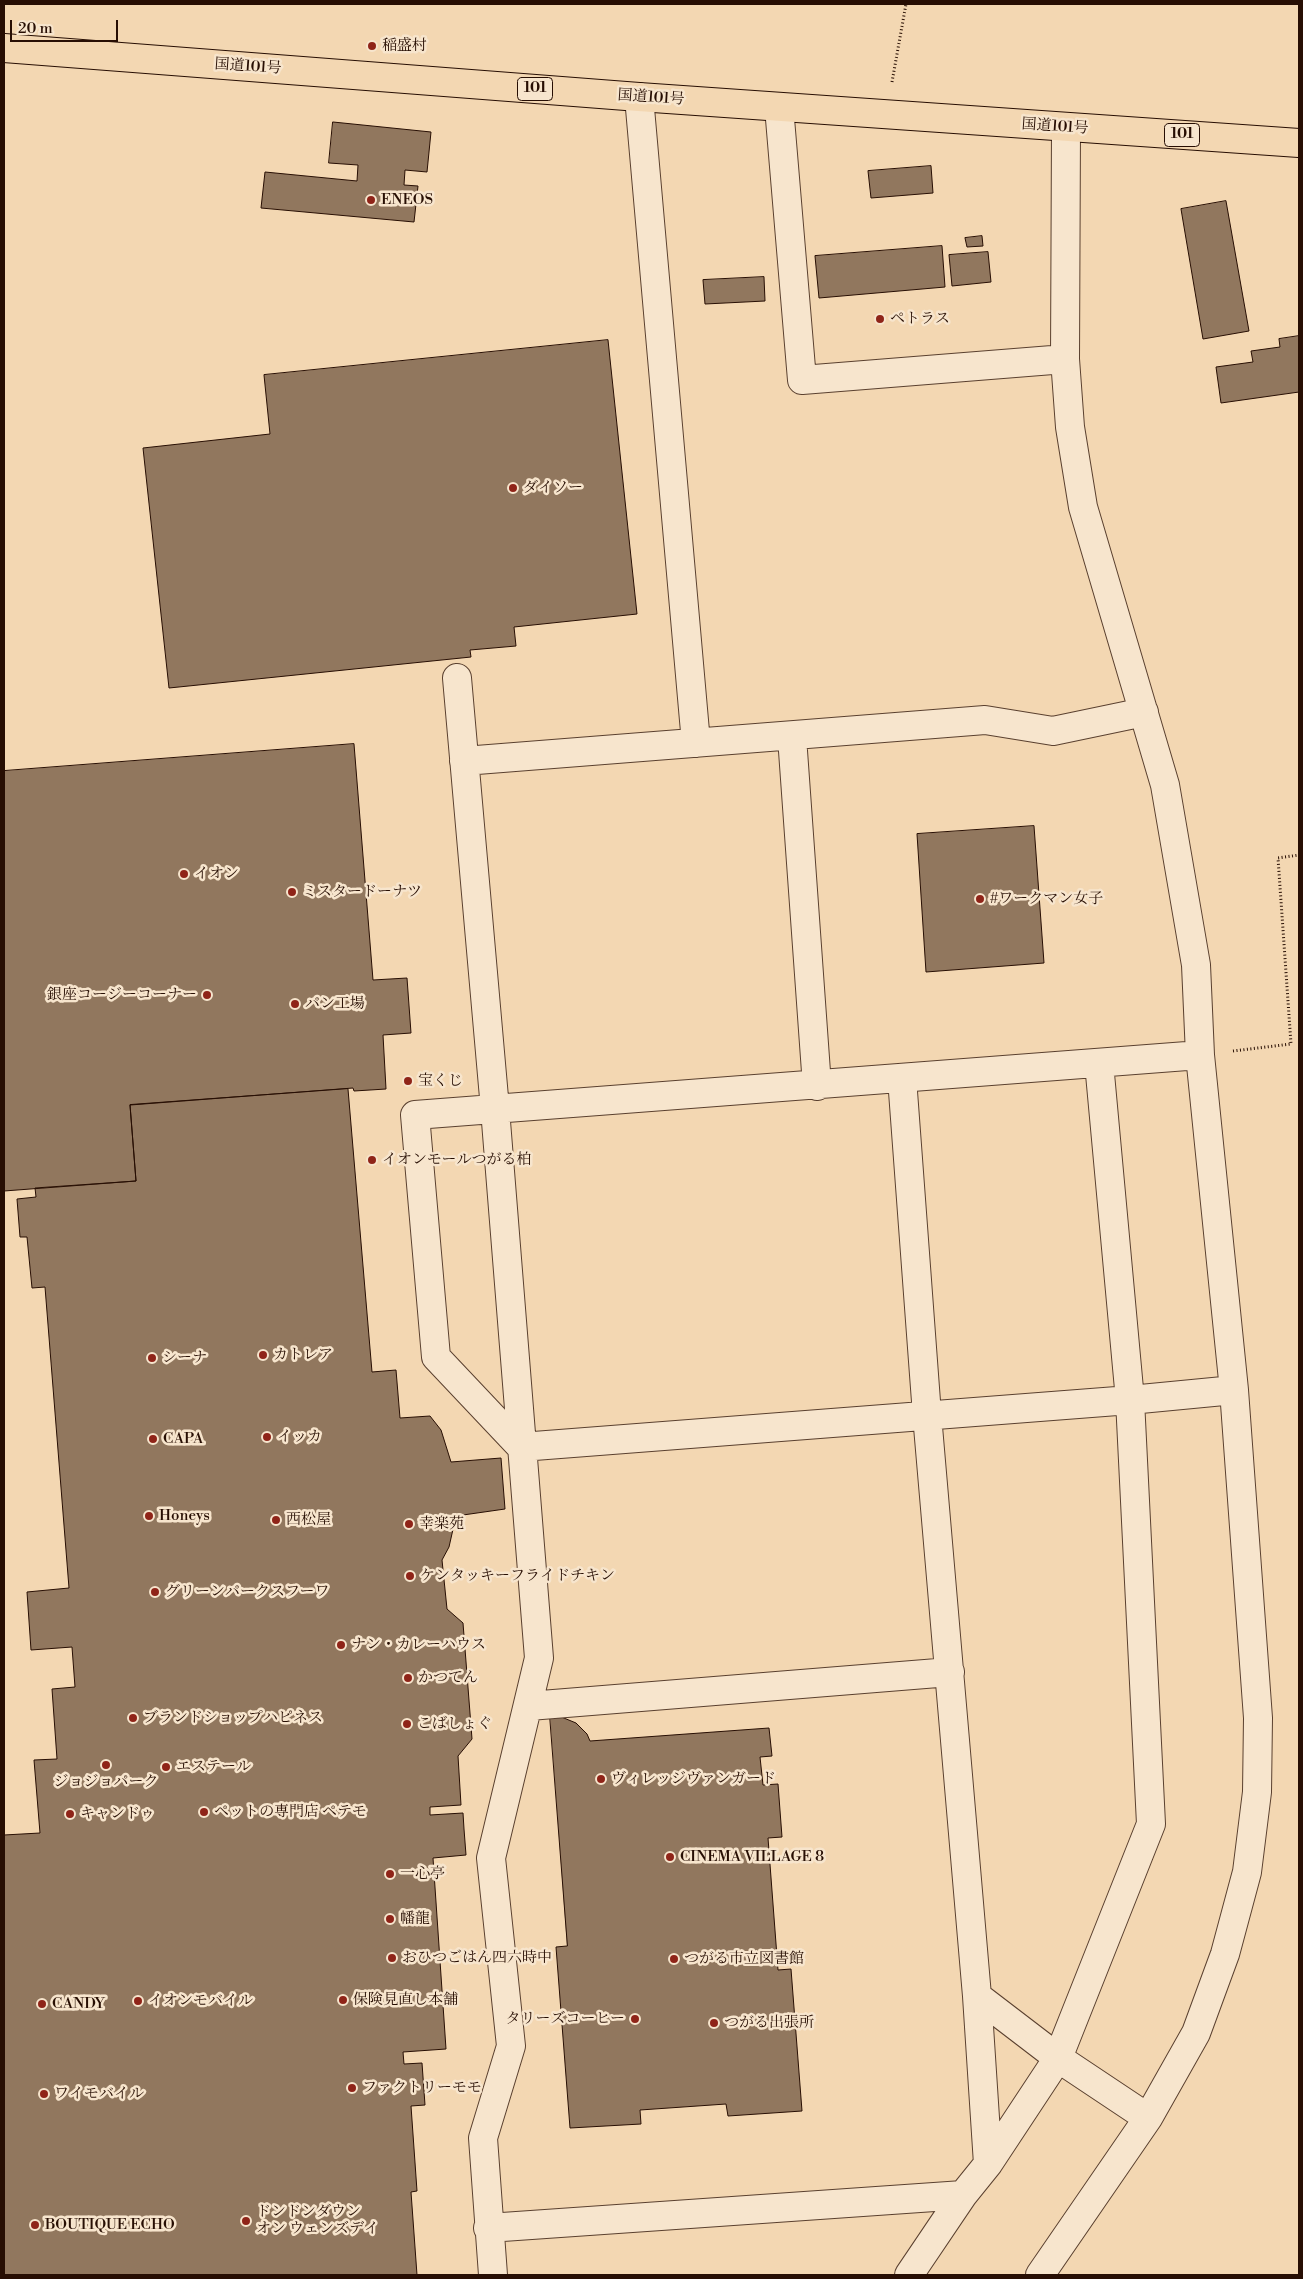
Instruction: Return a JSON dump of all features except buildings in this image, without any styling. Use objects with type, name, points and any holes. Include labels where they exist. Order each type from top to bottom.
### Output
[{"type":"highway","name":"国道101号","points":[[4,48],[639,97],[1299,143]]},
{"type":"street","points":[[639,97],[696,743]]},
{"type":"street","points":[[780,107],[802,380],[1065,359]]},
{"type":"street","points":[[1040,2275],[1148,2118],[1196,2033],[1226,1954],[1247,1872],[1257,1792],[1258,1718],[1234,1390],[1200,1056],[1196,965],[1165,786],[1083,507],[1070,427],[1065,359],[1066,128]]},
{"type":"street","points":[[457,678],[495,1109],[538,1658],[529,1706],[491,1858],[511,2046],[483,2138],[488,2228],[493,2275]]},
{"type":"street","points":[[464,761],[792,737],[985,720],[1053,731],[1144,712]]},
{"type":"street","points":[[792,737],[817,1086]]},
{"type":"street","points":[[521,1448],[436,1357],[416,1115],[817,1086],[1099,1062],[1200,1056]]},
{"type":"street","points":[[910,2275],[963,2195],[988,2164],[1058,2058],[1151,1824],[1130,1400],[1099,1062]]},
{"type":"street","points":[[902,1078],[927,1416],[977,1996],[988,2164]]},
{"type":"street","points":[[521,1448],[1130,1400],[1234,1390]]},
{"type":"street","points":[[529,1706],[950,1672]]},
{"type":"street","points":[[977,1996],[1058,2058],[1148,2118]]},
{"type":"street","points":[[488,2228],[963,2195]]},
{"type":"path","points":[[887,113],[906,4]]},
{"type":"path","points":[[1200,1056],[1291,1044],[1278,858],[1299,855]]},
{"type":"place","name":"稲盛村","points":[[372,46]]},
{"type":"place","name":"ENEOS","points":[[371,200]]},
{"type":"place","name":"ペトラス","points":[[880,319]]},
{"type":"place","name":"ダイソー","points":[[513,488]]},
{"type":"place","name":"イオン","points":[[184,874]]},
{"type":"place","name":"ミスタードーナツ","points":[[292,892]]},
{"type":"place","name":"#ワークマン女子","points":[[980,899]]},
{"type":"place","name":"銀座コージーコーナー","points":[[207,995]]},
{"type":"place","name":"パン工場","points":[[295,1004]]},
{"type":"place","name":"宝くじ","points":[[408,1081]]},
{"type":"place","name":"イオンモールつがる柏","points":[[372,1160]]},
{"type":"place","name":"カトレア","points":[[263,1355]]},
{"type":"place","name":"シーナ","points":[[152,1358]]},
{"type":"place","name":"イッカ","points":[[267,1437]]},
{"type":"place","name":"CAPA","points":[[153,1439]]},
{"type":"place","name":"Honeys","points":[[149,1516]]},
{"type":"place","name":"西松屋","points":[[276,1520]]},
{"type":"place","name":"幸楽苑","points":[[409,1524]]},
{"type":"place","name":"ケンタッキーフライドチキン","points":[[410,1576]]},
{"type":"place","name":"グリーンパークスフーワ","points":[[155,1592]]},
{"type":"place","name":"ナン・カレーハウス","points":[[341,1645]]},
{"type":"place","name":"かつてん","points":[[408,1678]]},
{"type":"place","name":"ブランドショップハピネス","points":[[133,1718]]},
{"type":"place","name":"こばしょぐ","points":[[407,1724]]},
{"type":"place","name":"ジョジョパーク","points":[[106,1765]]},
{"type":"place","name":"エステール","points":[[166,1767]]},
{"type":"place","name":"ヴィレッジヴァンガード","points":[[601,1779]]},
{"type":"place","name":"ペットの専門店 ペテモ","points":[[204,1812]]},
{"type":"place","name":"キャンドゥ","points":[[70,1814]]},
{"type":"place","name":"CINEMA VILLAGE 8","points":[[670,1857]]},
{"type":"place","name":"一心亭","points":[[390,1874]]},
{"type":"place","name":"幡龍","points":[[390,1919]]},
{"type":"place","name":"おひつごはん四六時中","points":[[392,1958]]},
{"type":"place","name":"つがる市立図書館","points":[[674,1959]]},
{"type":"place","name":"保険見直し本舗","points":[[343,2000]]},
{"type":"place","name":"イオンモバイル","points":[[138,2001]]},
{"type":"place","name":"CANDY","points":[[42,2004]]},
{"type":"place","name":"タリーズコーヒー","points":[[635,2019]]},
{"type":"place","name":"つがる出張所","points":[[714,2023]]},
{"type":"place","name":"ファクトリーモモ","points":[[352,2088]]},
{"type":"place","name":"ワイモバイル","points":[[44,2094]]},
{"type":"place","name":"ドンドンダウン オン ウェンズデイ","points":[[246,2221]]},
{"type":"place","name":"BOUTIQUE ECHO","points":[[35,2225]]}]
